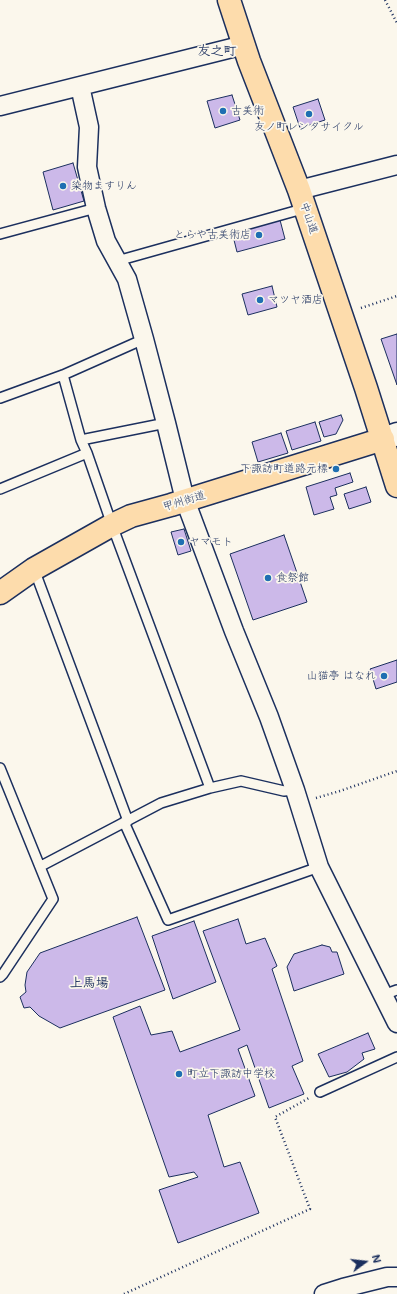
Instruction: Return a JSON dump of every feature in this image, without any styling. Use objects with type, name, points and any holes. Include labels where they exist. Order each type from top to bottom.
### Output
[{"type":"highway","name":"中山道","points":[[228,0],[302,199],[342,315],[390,436],[397,486]]},
{"type":"highway","name":"甲州街道","points":[[0,594],[34,569],[112,525],[131,516],[171,505],[390,436]]},
{"type":"street","points":[[0,106],[244,45]]},
{"type":"street","points":[[80,86],[88,127],[87,167],[96,208],[106,241],[127,279],[144,339],[185,500],[234,631],[269,717],[297,796],[319,867],[390,993],[397,1023]]},
{"type":"street","points":[[302,199],[397,165]]},
{"type":"street","points":[[324,1294],[387,1277],[397,1277]]},
{"type":"lane","points":[[117,261],[302,199]]},
{"type":"lane","points":[[0,234],[96,208]]},
{"type":"lane","points":[[0,398],[63,375],[144,339]]},
{"type":"lane","points":[[63,375],[81,440],[210,788]]},
{"type":"lane","points":[[81,440],[166,423]]},
{"type":"lane","points":[[0,489],[87,453]]},
{"type":"lane","points":[[34,569],[126,822],[168,920],[319,867]]},
{"type":"lane","points":[[0,768],[41,866],[53,899],[0,978]]},
{"type":"lane","points":[[41,866],[161,803],[210,788],[241,781],[284,791],[297,796]]},
{"type":"lane","points":[[320,1092],[397,1056]]},
{"type":"path","points":[[385,0],[397,22]]},
{"type":"path","points":[[342,315],[397,296]]},
{"type":"path","points":[[297,796],[340,791],[397,771]]},
{"type":"path","points":[[124,1294],[310,1209],[276,1117],[320,1092]]},
{"type":"building","name":"古美術","points":[[232,95],[240,120],[215,128],[207,101]]},
{"type":"building","name":"友ノ町レンタサイクル","points":[[318,99],[325,120],[300,128],[293,107]]},
{"type":"building","name":"染物ますりん","points":[[73,163],[84,201],[53,210],[43,172]]},
{"type":"building","name":"とらや古美術店","points":[[280,220],[285,239],[237,252],[232,232]]},
{"type":"building","name":"マツヤ酒店","points":[[272,286],[277,307],[248,315],[242,294]]},
{"type":"building","points":[[397,334],[397,385],[381,339]]},
{"type":"building","points":[[341,415],[343,420],[336,434],[324,437],[319,422]]},
{"type":"building","points":[[315,422],[321,441],[292,450],[286,431]]},
{"type":"building","points":[[281,433],[288,453],[258,462],[252,442]]},
{"type":"building","points":[[350,473],[353,482],[335,488],[337,495],[330,497],[334,509],[314,515],[306,487]]},
{"type":"building","points":[[366,487],[371,502],[349,509],[344,494]]},
{"type":"building","name":"ヤマモト","points":[[184,529],[191,551],[178,555],[171,532]]},
{"type":"building","name":"食祭館","points":[[284,535],[307,602],[253,620],[230,554]]},
{"type":"building","name":"山猫亭 はなれ","points":[[397,660],[397,682],[376,689],[370,669]]},
{"type":"building","points":[[137,917],[165,990],[60,1028],[39,1016],[30,1007],[24,1008],[20,997],[26,992],[25,985],[27,972],[40,953]]},
{"type":"building","points":[[238,919],[246,944],[265,938],[277,966],[272,969],[303,1061],[292,1066],[304,1094],[269,1108],[247,1045],[238,1049],[255,1096],[208,1115],[224,1167],[240,1162],[259,1213],[178,1243],[159,1190],[198,1177],[194,1172],[169,1177],[113,1017],[140,1006],[151,1035],[172,1031],[180,1052],[240,1030],[203,931]]},
{"type":"building","points":[[194,921],[216,982],[173,999],[152,936]]},
{"type":"building","points":[[322,945],[330,947],[332,952],[337,952],[344,974],[294,991],[287,967],[294,954]]},
{"type":"building","points":[[368,1033],[375,1049],[362,1053],[364,1059],[347,1072],[329,1077],[318,1054]]},
{"type":"place","name":"古美術","points":[[223,111]]},
{"type":"place","name":"友ノ町レンタサイクル","points":[[309,114]]},
{"type":"place","name":"染物ますりん","points":[[63,186]]},
{"type":"place","name":"とらや古美術店","points":[[259,235]]},
{"type":"place","name":"マツヤ酒店","points":[[260,300]]},
{"type":"place","name":"下諏訪町道路元標","points":[[336,469]]},
{"type":"place","name":"ヤマモト","points":[[181,542]]},
{"type":"place","name":"食祭館","points":[[268,578]]},
{"type":"place","name":"山猫亭 はなれ","points":[[384,676]]},
{"type":"place","name":"町立下諏訪中学校","points":[[179,1074]]},
{"type":"district","name":"友之町","points":[[217,51]]},
{"type":"district","name":"上馬場","points":[[89,983]]}]
